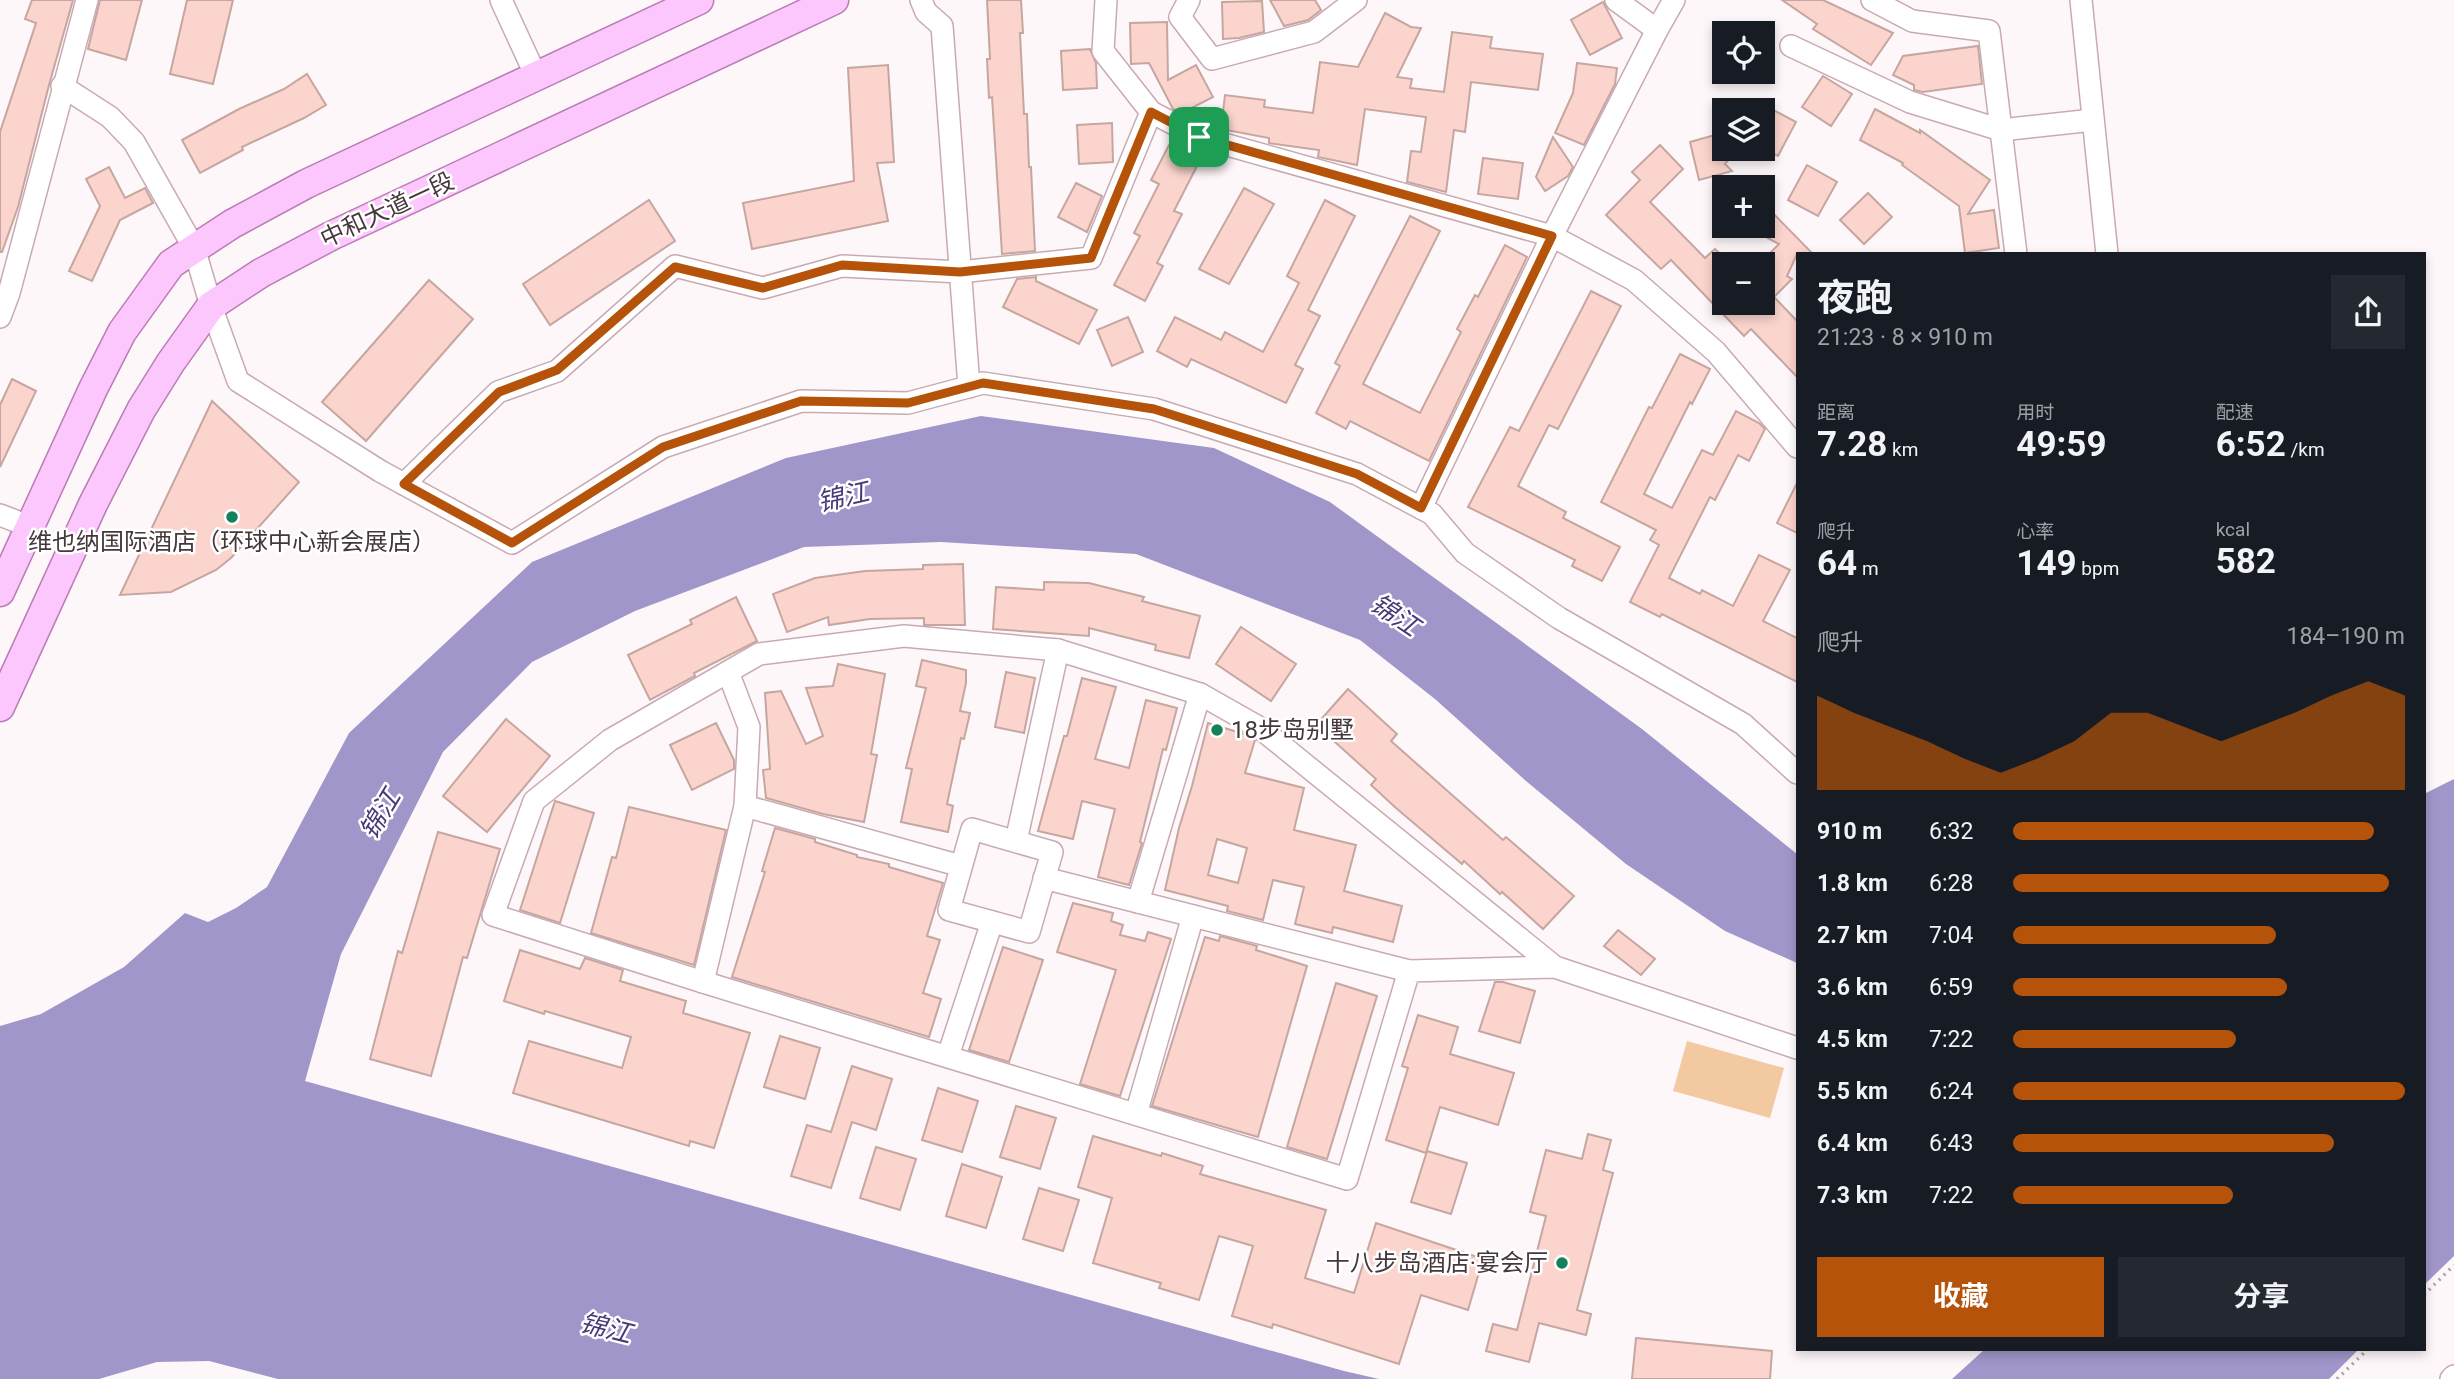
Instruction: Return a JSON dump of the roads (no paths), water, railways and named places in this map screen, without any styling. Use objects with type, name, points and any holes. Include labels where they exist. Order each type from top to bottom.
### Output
[{"type":"main road","points":[[0,592],[122,332],[170,264],[232,223],[306,184],[699,0]]},
{"type":"main road","name":"中和大道一段","points":[[0,708],[67,560],[141,411],[171,362],[211,306],[261,273],[331,236],[834,0]]},
{"type":"street","points":[[0,317],[4,292],[86,0]]},
{"type":"street","points":[[502,0],[536,76]]},
{"type":"street","points":[[921,0],[926,12],[942,26],[969,387]]},
{"type":"street","points":[[1106,0],[1103,51],[1151,112],[1199,137],[1552,236],[1634,280],[1716,352],[1796,446]]},
{"type":"street","points":[[1189,0],[1180,17],[1212,59],[1314,32],[1356,0]]},
{"type":"street","points":[[1616,0],[1657,30]]},
{"type":"street","points":[[1421,508],[1552,236],[1674,0]]},
{"type":"street","points":[[1872,0],[1912,21],[1989,31],[2016,252]]},
{"type":"street","points":[[2081,0],[2107,252]]},
{"type":"street","points":[[1791,46],[1910,102],[2001,130],[2093,120]]},
{"type":"street","points":[[62,86],[110,117],[134,142],[194,248],[238,381],[404,484],[512,543],[663,447],[801,401],[908,403],[983,383],[1154,409],[1357,474],[1432,514],[1465,553],[1559,618],[1743,724],[1796,772]]},
{"type":"street","points":[[404,484],[499,392],[557,370],[675,267],[763,288],[842,265],[960,272],[1091,258],[1151,112]]},
{"type":"street","points":[[0,515],[31,527]]},
{"type":"street","points":[[1409,971],[1347,1179],[493,915],[534,802],[610,740],[759,654],[904,636],[1058,650],[1200,694],[1260,728],[1555,967]]},
{"type":"street","points":[[1016,841],[1058,650]]},
{"type":"street","points":[[703,982],[745,806],[749,727],[728,672]]},
{"type":"street","points":[[1138,902],[1200,694]]},
{"type":"street","points":[[745,806],[961,866]]},
{"type":"street","points":[[972,829],[1016,841],[1052,852],[1029,932],[949,910],[972,829]]},
{"type":"street","points":[[1044,878],[1409,971],[1555,967],[1796,1048]]},
{"type":"street","points":[[1136,1114],[1193,916]]},
{"type":"street","points":[[948,1056],[992,922]]},
{"type":"water","name":"锦江","points":[[981,416],[1214,448],[1330,502],[1642,729],[1796,853],[1796,963],[1725,931],[1626,864],[1526,781],[1435,699],[1360,640],[1136,554],[941,542],[804,547],[635,611],[532,662],[443,752],[341,954],[305,1081],[1379,1379],[278,1379],[209,1361],[157,1362],[99,1379],[0,1379],[0,1026],[41,1014],[124,967],[185,913],[208,922],[236,908],[267,887],[349,733],[532,562],[786,458]]},
{"type":"water","points":[[2454,779],[2454,1256],[2426,1283],[2426,793]]},
{"type":"water","points":[[1983,1351],[2357,1351],[2329,1379],[1952,1379]]},
{"type":"place","name":"维也纳国际酒店（环球中心新会展店）","points":[[232,517]]},
{"type":"place","name":"18步岛别墅","points":[[1217,730]]},
{"type":"place","name":"十八步岛酒店·宴会厅","points":[[1562,1263]]}]
